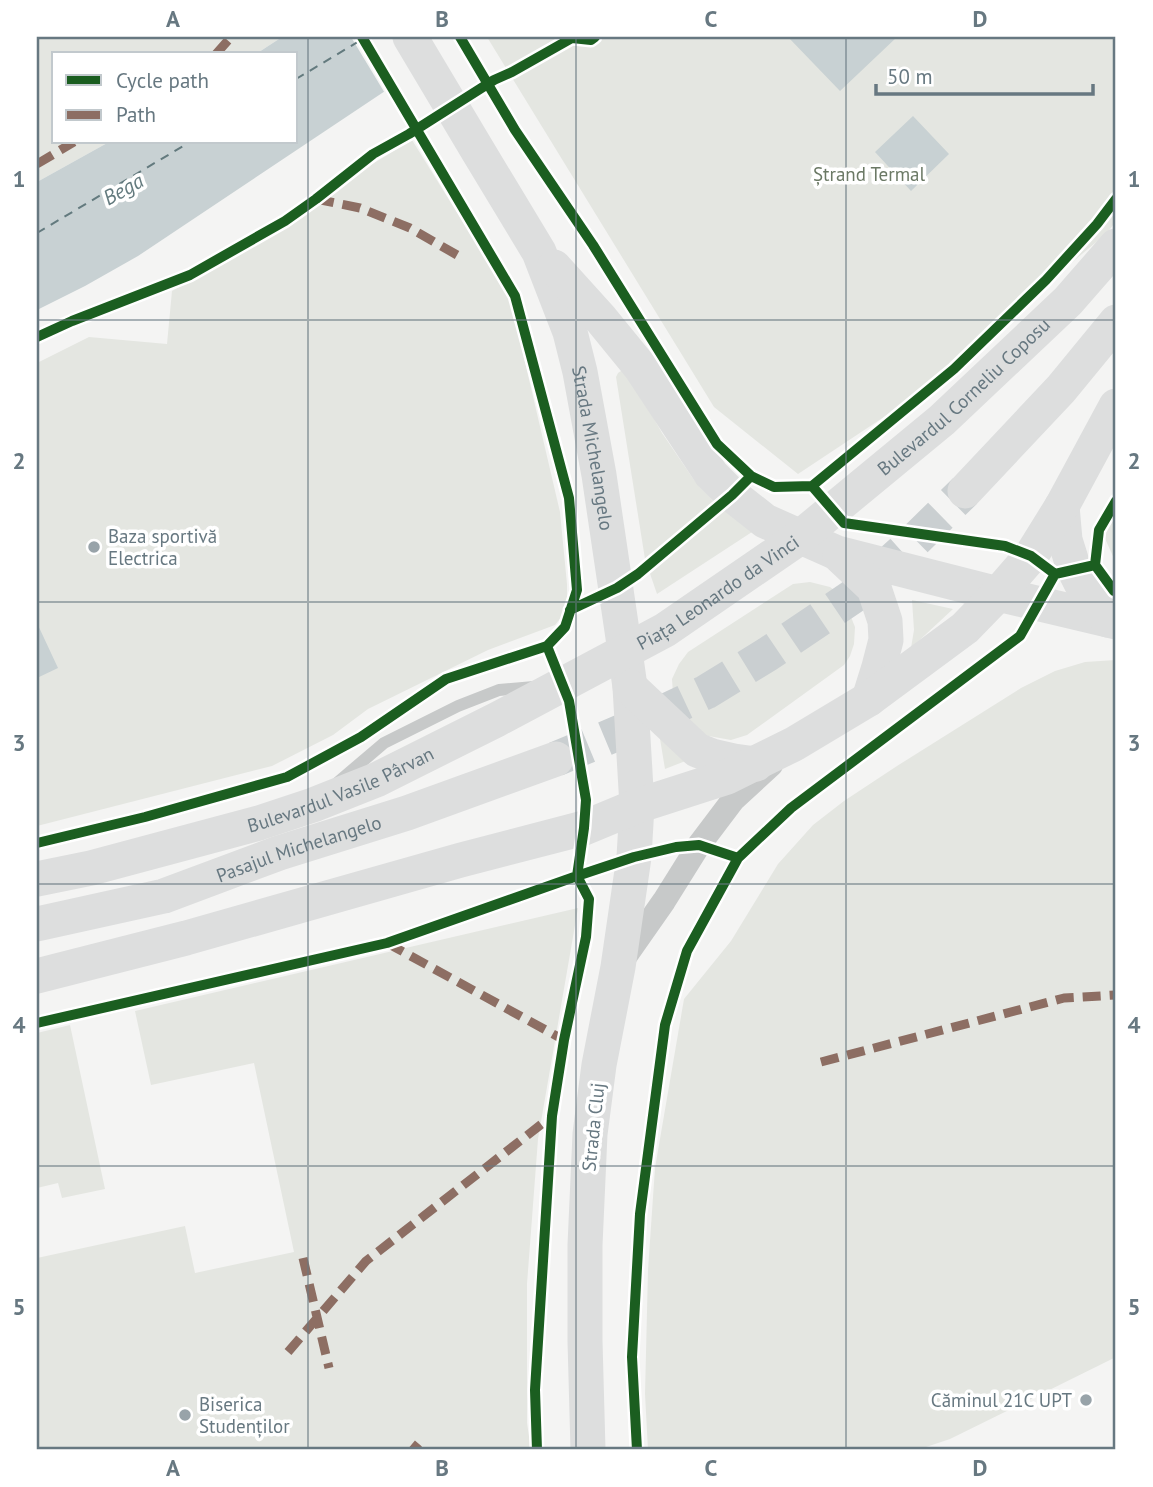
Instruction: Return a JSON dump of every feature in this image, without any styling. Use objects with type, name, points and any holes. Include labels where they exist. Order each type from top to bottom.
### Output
[{"type":"main road","name":"Strada Michelangelo","points":[[410,37],[540,252],[641,368],[711,474],[765,521],[799,538]]},
{"type":"main road","name":"Bulevardul Corneliu Coposu","points":[[799,538],[943,421],[1068,301],[1116,246]]},
{"type":"main road","name":"Strada Michelangelo","points":[[540,252],[570,332],[580,372],[599,475],[625,651]]},
{"type":"main road","points":[[965,491],[1061,389],[1116,322]]},
{"type":"main road","points":[[37,976],[186,939],[461,860],[581,829],[637,806],[727,776],[794,744],[869,699],[965,628],[998,594],[1031,556],[1062,506],[1116,406]]},
{"type":"main road","points":[[1062,506],[1065,540],[1074,569],[1088,597],[1112,621]]},
{"type":"main road","name":"Piața Leonardo da Vinci","points":[[637,806],[630,687],[625,651],[665,630],[799,538],[837,553],[1112,621]]},
{"type":"main road","points":[[837,553],[874,588],[885,621],[886,640],[869,699]]},
{"type":"main road","name":"Bulevardul Vasile Pârvan","points":[[37,879],[91,868],[259,823],[313,805],[376,780],[625,651]]},
{"type":"main road","points":[[630,687],[697,750],[712,756],[756,764]]},
{"type":"main road","name":"Pasajul Michelangelo","points":[[37,924],[164,896],[279,853],[407,813],[556,759]]},
{"type":"main road","name":"Strada Cluj","points":[[588,1450],[584,1245],[590,1133],[634,857],[637,806]]},
{"type":"street","points":[[618,967],[699,845],[733,800],[794,744]]},
{"type":"green space","points":[[37,37],[282,37],[259,52],[52,52],[52,144],[105,144],[37,182]]},
{"type":"green space","name":"Ștrand Termal","points":[[487,37],[1116,37],[1116,221],[1107,233],[902,405],[798,474],[714,407]]},
{"type":"green space","points":[[412,140],[510,298],[560,512],[567,610],[555,625],[488,650],[368,709],[333,735],[272,766],[37,826],[37,363],[89,337],[167,344],[172,291],[302,218],[364,169]]},
{"type":"green space","points":[[621,371],[632,380],[662,433],[694,480],[716,504],[752,532],[657,594],[645,559],[616,377]]},
{"type":"green space","points":[[1116,491],[1116,563],[1103,534],[1106,511]]},
{"type":"green space","points":[[810,582],[830,587],[843,597],[855,627],[854,644],[844,665],[747,735],[731,740],[703,735],[677,710],[672,679],[679,664],[688,652],[793,584]]},
{"type":"green space","points":[[912,600],[953,609],[911,648],[914,630]]},
{"type":"green space","points":[[1116,660],[1116,1357],[950,1439],[917,1450],[648,1450],[645,1394],[648,1270],[655,1168],[684,999],[731,941],[778,864],[813,825],[897,766],[1021,688],[1055,671],[1085,662]]},
{"type":"green space","points":[[659,733],[688,760],[665,769]]},
{"type":"green space","points":[[578,908],[538,1139],[527,1284],[527,1423],[531,1450],[37,1450],[37,1258],[185,1226],[195,1273],[294,1252],[254,1063],[151,1085],[135,1011]]},
{"type":"green space","points":[[70,1025],[105,1189],[62,1198],[58,1183],[37,1188],[37,1033]]},
{"type":"water","name":"Bega","points":[[282,37],[466,37],[138,256],[37,310],[37,182],[105,144],[298,144],[298,52],[259,52]]},
{"type":"water","points":[[788,37],[897,37],[840,91]]},
{"type":"water","points":[[913,116],[949,154],[911,191],[875,152]]},
{"type":"water","points":[[37,623],[58,668],[37,678]]},
{"type":"pier","points":[[351,37],[469,37],[470,38],[386,95]]},
{"type":"ferry route","points":[[298,78],[366,37]]},
{"type":"ferry route","points":[[37,233],[187,144]]},
{"type":"tunnel","points":[[556,759],[706,692],[768,654],[852,597],[965,491]]},
{"type":"marked path","points":[[218,52],[231,37]]},
{"type":"marked path","points":[[37,164],[71,144]]},
{"type":"marked path","points":[[316,199],[360,208],[410,228],[464,259]]},
{"type":"marked path","points":[[387,943],[564,1040]]},
{"type":"marked path","points":[[821,1062],[1064,998],[1116,995]]},
{"type":"marked path","points":[[288,1352],[366,1261],[552,1116]]},
{"type":"marked path","points":[[303,1258],[329,1368]]},
{"type":"marked path","points":[[412,1444],[419,1450]]},
{"type":"cycle path","points":[[37,843],[145,817],[287,777],[361,737],[446,679],[547,646],[565,627],[577,590],[569,498],[515,296],[362,37]]},
{"type":"cycle path","points":[[460,37],[515,130],[593,245],[717,444],[751,476],[774,487],[812,486],[954,369],[1046,280],[1116,199]]},
{"type":"cycle path","points":[[37,337],[190,275],[285,221],[373,154],[494,80],[572,38],[591,40],[595,37]]},
{"type":"cycle path","points":[[570,610],[617,588],[638,574],[751,476]]},
{"type":"cycle path","points":[[812,486],[844,523],[1005,546],[1031,556],[1055,574]]},
{"type":"cycle path","points":[[1116,501],[1099,530],[1095,565],[1116,591]]},
{"type":"cycle path","points":[[637,1450],[632,1357],[640,1214],[665,1025],[687,951],[738,858],[791,808],[1020,636],[1055,574],[1095,565]]},
{"type":"cycle path","points":[[537,1450],[535,1390],[552,1116],[564,1040],[586,937],[589,899],[577,876],[586,800],[569,701],[547,646]]},
{"type":"cycle path","points":[[37,1023],[387,943],[634,857],[676,847],[699,845],[738,858]]},
{"type":"place","name":"Baza sportivă Electrica","points":[[94,547]]},
{"type":"place","name":"Căminul 21C UPT","points":[[1086,1400]]},
{"type":"place","name":"Biserica Studenților","points":[[185,1415]]}]
